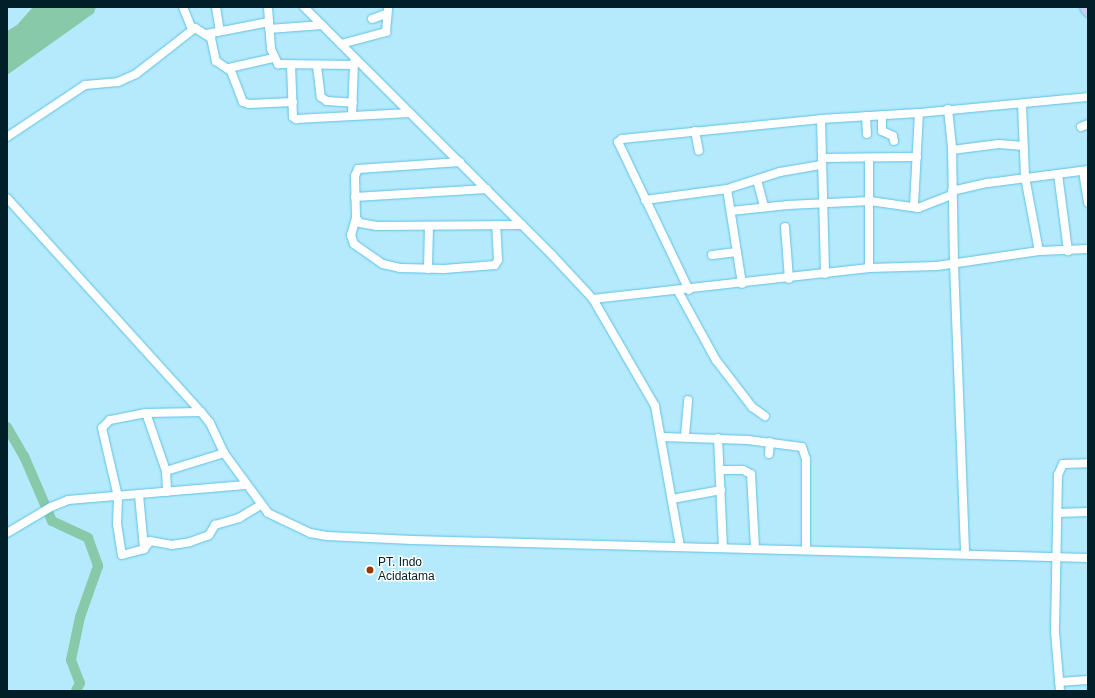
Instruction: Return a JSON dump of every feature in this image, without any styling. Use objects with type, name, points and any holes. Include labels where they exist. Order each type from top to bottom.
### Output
[{"type":"highway","points":[[1085,7],[1088,11]]},
{"type":"street","points":[[184,7],[192,29]]},
{"type":"street","points":[[216,7],[220,31]]},
{"type":"street","points":[[268,7],[273,58],[278,64],[317,66],[354,61]]},
{"type":"street","points":[[305,9],[316,7]]},
{"type":"street","points":[[305,9],[341,44],[354,61],[410,113],[487,189],[593,299],[652,401],[662,436],[680,547]]},
{"type":"street","points":[[341,44],[386,32],[387,10]]},
{"type":"street","points":[[372,19],[387,10]]},
{"type":"street","points":[[207,34],[269,25],[322,25]]},
{"type":"street","points":[[7,137],[85,85],[118,82],[136,74],[192,29],[199,28],[211,38],[217,62],[229,68],[273,58]]},
{"type":"street","points":[[352,115],[354,61]]},
{"type":"street","points":[[291,65],[293,117],[296,119],[410,113]]},
{"type":"street","points":[[317,66],[321,97],[327,101],[353,103]]},
{"type":"street","points":[[229,68],[245,104],[292,102]]},
{"type":"street","points":[[765,416],[752,407],[716,360],[683,290],[645,200],[618,142],[629,137],[820,119],[919,113],[948,109],[1022,104],[1088,97]]},
{"type":"street","points":[[1022,104],[1025,177],[1038,251]]},
{"type":"street","points":[[948,109],[952,150],[954,264],[966,553]]},
{"type":"street","points":[[914,205],[919,113]]},
{"type":"street","points":[[882,115],[882,131],[893,136],[894,141]]},
{"type":"street","points":[[866,116],[867,134]]},
{"type":"street","points":[[820,119],[825,274]]},
{"type":"street","points":[[695,131],[699,152]]},
{"type":"street","points":[[952,150],[999,144],[1023,146]]},
{"type":"street","points":[[645,200],[727,189],[780,172],[822,162],[869,158],[917,157]]},
{"type":"street","points":[[869,158],[869,268]]},
{"type":"street","points":[[460,162],[362,167],[356,171],[356,218],[351,238],[357,247],[388,266],[428,269],[495,265],[498,260],[496,225]]},
{"type":"street","points":[[731,211],[822,202],[870,201],[914,205],[918,208],[932,204],[969,186],[1025,177],[1086,170],[1088,203]]},
{"type":"street","points":[[1058,174],[1068,251]]},
{"type":"street","points":[[757,180],[764,207]]},
{"type":"street","points":[[355,197],[487,189]]},
{"type":"street","points":[[727,189],[742,284]]},
{"type":"street","points":[[7,198],[201,412],[210,423],[224,453],[246,486],[261,505],[280,520],[306,532],[327,536],[680,547],[966,553],[1088,558]]},
{"type":"street","points":[[356,218],[360,223],[377,226],[522,225]]},
{"type":"street","points":[[428,269],[429,226]]},
{"type":"street","points":[[784,228],[789,279]]},
{"type":"street","points":[[593,299],[789,279],[869,268],[954,264],[1038,251],[1088,249]]},
{"type":"street","points":[[712,255],[737,252]]},
{"type":"street","points":[[685,436],[688,400]]},
{"type":"street","points":[[201,412],[146,413],[110,420],[102,428],[118,497],[117,524],[122,555],[144,549],[150,541],[172,545],[205,537],[215,525],[239,518],[261,505]]},
{"type":"street","points":[[146,413],[166,471],[167,492]]},
{"type":"street","points":[[662,436],[685,436],[770,442],[797,446],[804,450],[806,550]]},
{"type":"street","points":[[718,438],[723,548]]},
{"type":"street","points":[[769,454],[770,442]]},
{"type":"street","points":[[166,471],[224,453]]},
{"type":"street","points":[[1060,691],[1055,631],[1060,467],[1069,463],[1088,463]]},
{"type":"street","points":[[720,470],[743,470],[750,474],[755,548]]},
{"type":"street","points":[[7,533],[51,507],[68,500],[246,486]]},
{"type":"street","points":[[672,499],[721,490]]},
{"type":"street","points":[[140,495],[144,549]]},
{"type":"street","points":[[1058,513],[1088,512]]},
{"type":"street","points":[[1059,682],[1088,680]]},
{"type":"shaded area","points":[[33,7],[96,7],[94,13],[7,75],[7,31],[17,25]]},
{"type":"waterway","points":[[7,427],[24,456],[52,521],[88,538],[98,566],[80,617],[71,660],[80,683],[76,691]]},
{"type":"place","name":"PT. Indo Acidatama","points":[[370,570]]}]
